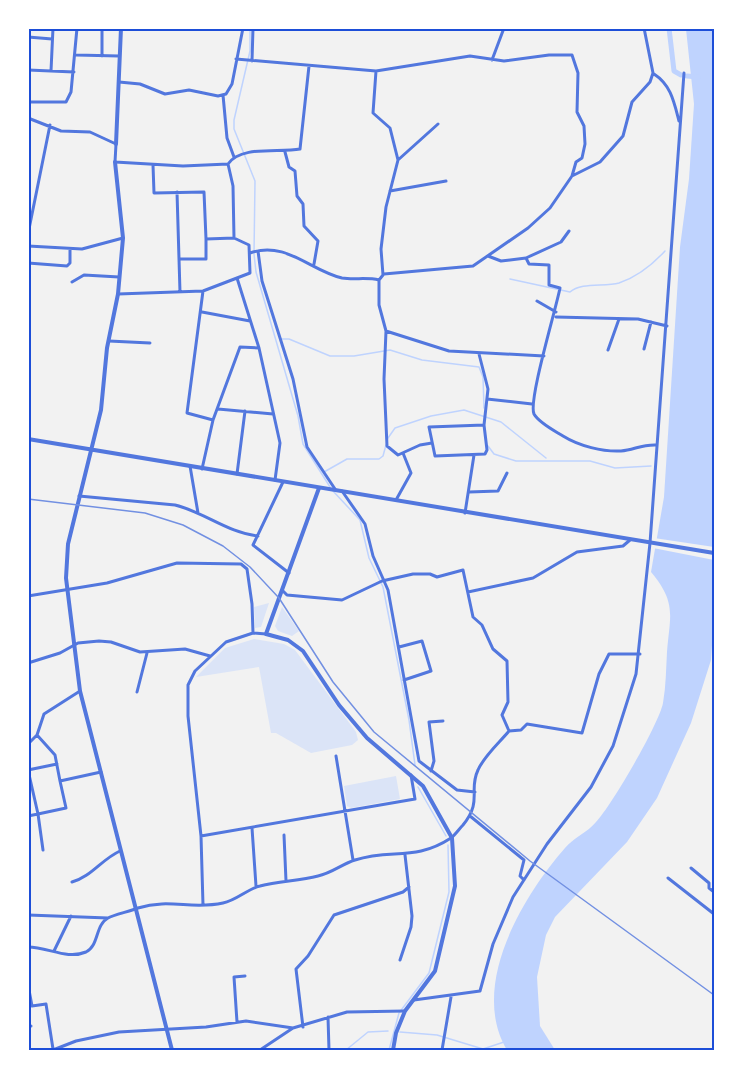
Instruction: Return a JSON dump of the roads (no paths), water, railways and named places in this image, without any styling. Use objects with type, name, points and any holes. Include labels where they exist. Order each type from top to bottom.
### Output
[{"type":"street","points":[[51,71],[53,28]]},
{"type":"street","points":[[28,102],[66,102],[71,92],[74,72],[77,28]]},
{"type":"street","points":[[102,28],[102,56]]},
{"type":"street","points":[[121,28],[115,162],[123,238],[120,277],[108,341],[101,410],[66,554],[80,691],[172,1050]]},
{"type":"street","points":[[119,82],[140,84],[165,94],[189,90],[218,96],[223,94],[232,84],[242,44],[243,28]]},
{"type":"street","points":[[251,61],[254,28]]},
{"type":"street","points":[[492,60],[504,28]]},
{"type":"street","points":[[572,176],[600,162],[623,136],[632,102],[650,82],[653,73],[644,28]]},
{"type":"street","points":[[28,37],[52,39]]},
{"type":"street","points":[[76,55],[120,56]]},
{"type":"street","points":[[238,59],[376,72],[470,56],[492,60],[573,55],[578,73],[577,112],[584,126],[585,144],[572,176],[550,208],[517,238],[473,266],[383,274]]},
{"type":"street","points":[[115,162],[153,165],[228,164],[234,158],[245,154],[300,149],[309,66]]},
{"type":"street","points":[[28,70],[74,72]]},
{"type":"street","points":[[376,72],[373,113],[390,128],[398,160],[390,191],[381,249],[383,274],[379,280],[379,305],[386,330],[386,440],[389,450],[395,454],[432,443]]},
{"type":"street","points":[[653,73],[663,80],[669,89],[680,123]]},
{"type":"street","points":[[414,1000],[477,993],[482,989],[493,944],[513,897],[547,844],[579,805],[613,746],[640,654],[652,543],[684,73]]},
{"type":"street","points":[[223,94],[227,138],[234,158]]},
{"type":"street","points":[[28,118],[61,131],[90,132],[116,144]]},
{"type":"street","points":[[398,160],[438,124]]},
{"type":"street","points":[[28,234],[50,125]]},
{"type":"street","points":[[285,152],[289,167],[297,175],[297,196],[303,204],[304,226],[318,241],[314,264]]},
{"type":"street","points":[[228,164],[233,186],[234,238]]},
{"type":"street","points":[[153,165],[154,193],[204,192],[206,259],[179,260]]},
{"type":"street","points":[[390,191],[446,181]]},
{"type":"street","points":[[177,192],[180,292]]},
{"type":"street","points":[[488,255],[501,261],[526,258],[561,242],[569,231]]},
{"type":"street","points":[[28,246],[70,250],[123,238]]},
{"type":"street","points":[[206,239],[234,238],[248,243],[254,252],[293,379],[307,447],[333,490]]},
{"type":"street","points":[[28,263],[67,266],[70,263],[70,250]]},
{"type":"street","points":[[254,252],[283,253],[314,264],[340,277],[379,280]]},
{"type":"street","points":[[118,294],[203,291],[250,273],[254,252]]},
{"type":"street","points":[[526,258],[530,264],[549,265],[549,285],[560,288],[532,404],[534,414],[572,442],[621,451],[641,444],[657,445]]},
{"type":"street","points":[[72,282],[84,275],[120,277]]},
{"type":"street","points":[[237,278],[259,348],[280,443],[275,480]]},
{"type":"street","points":[[203,291],[187,413],[213,420]]},
{"type":"street","points":[[537,301],[555,315],[651,322],[667,326]]},
{"type":"street","points":[[202,312],[250,321]]},
{"type":"street","points":[[608,350],[619,319]]},
{"type":"street","points":[[644,349],[651,322]]},
{"type":"street","points":[[386,330],[439,349],[480,354],[544,356]]},
{"type":"street","points":[[108,341],[150,343]]},
{"type":"street","points":[[202,469],[213,420],[240,347],[259,348]]},
{"type":"street","points":[[480,354],[488,399],[484,425],[487,450],[484,454],[435,456],[429,427],[484,425]]},
{"type":"street","points":[[488,399],[532,404]]},
{"type":"street","points":[[218,409],[273,414]]},
{"type":"street","points":[[237,474],[245,411]]},
{"type":"street","points":[[28,439],[714,553]]},
{"type":"street","points":[[396,501],[411,473],[403,453]]},
{"type":"street","points":[[465,513],[475,454]]},
{"type":"street","points":[[190,466],[198,513]]},
{"type":"street","points":[[469,492],[498,491],[507,473]]},
{"type":"street","points":[[284,482],[253,545],[289,573]]},
{"type":"street","points":[[267,634],[319,488]]},
{"type":"street","points":[[342,491],[365,524],[382,581],[399,647],[419,761],[457,790],[475,792]]},
{"type":"street","points":[[79,496],[175,504],[242,534],[258,536]]},
{"type":"street","points":[[468,592],[533,578],[578,552],[622,546],[630,540]]},
{"type":"street","points":[[28,596],[68,591],[177,563],[241,564],[247,569],[253,633]]},
{"type":"street","points":[[282,590],[287,595],[298,597],[342,600],[382,581],[412,574],[430,574],[437,577],[463,570],[473,617],[482,625],[493,649],[507,661],[508,702],[502,715],[509,731]]},
{"type":"street","points":[[203,905],[201,836],[188,716],[188,685],[195,671],[226,642],[253,633],[267,634],[288,640],[298,646],[343,710],[367,738],[423,786],[452,838],[453,895],[435,971],[414,1000],[402,1010],[393,1050]]},
{"type":"street","points":[[399,647],[422,641],[431,671],[404,680]]},
{"type":"street","points":[[28,663],[74,645],[111,642],[147,652],[185,649],[210,656]]},
{"type":"street","points":[[137,692],[147,652]]},
{"type":"street","points":[[28,915],[108,918],[166,902],[203,905],[234,900],[256,886],[327,874],[353,860],[377,855],[426,852],[452,838],[473,812],[479,768],[509,731],[521,730],[527,724],[582,733],[599,674],[609,654],[640,654]]},
{"type":"street","points":[[28,744],[37,735],[44,714],[80,691]]},
{"type":"street","points":[[431,771],[434,761],[429,722],[442,721]]},
{"type":"street","points":[[28,816],[66,808],[56,755],[37,735]]},
{"type":"street","points":[[336,756],[353,860]]},
{"type":"street","points":[[43,850],[28,770],[57,764]]},
{"type":"street","points":[[60,781],[101,772]]},
{"type":"street","points":[[201,836],[415,799],[411,775]]},
{"type":"street","points":[[470,816],[524,860],[520,876],[524,880]]},
{"type":"street","points":[[252,828],[256,886]]},
{"type":"street","points":[[284,835],[286,881]]},
{"type":"street","points":[[72,882],[90,874],[110,856],[120,851]]},
{"type":"street","points":[[400,960],[411,927],[405,855]]},
{"type":"street","points":[[692,868],[709,883],[709,888],[714,892]]},
{"type":"street","points":[[668,878],[714,914]]},
{"type":"street","points":[[303,1027],[296,969],[308,956],[334,915],[403,892],[409,887]]},
{"type":"street","points":[[54,951],[71,916]]},
{"type":"street","points":[[28,947],[62,954],[88,951],[108,918]]},
{"type":"street","points":[[237,1022],[234,977],[245,976]]},
{"type":"street","points":[[29,990],[32,1006],[46,1004],[53,1050],[105,1034],[255,1021],[293,1028],[303,1027],[347,1012],[402,1010]]},
{"type":"street","points":[[442,1050],[451,997]]},
{"type":"street","points":[[328,1017],[329,1050]]},
{"type":"street","points":[[260,1050],[293,1028]]},
{"type":"water","points":[[686,29],[714,29],[714,617],[711,660],[691,723],[657,798],[627,842],[555,917],[546,935],[537,977],[540,1026],[555,1050],[507,1050],[497,1025],[494,999],[497,971],[518,917],[532,891],[568,844],[593,826],[613,799],[644,745],[663,703],[670,610],[665,592],[651,572],[664,497],[680,247],[689,179],[694,104]]},
{"type":"waterway","points":[[250,28],[250,51],[234,120],[234,129],[255,181],[254,254],[256,272],[298,416],[303,444],[330,487]]},
{"type":"waterway","points":[[669,28],[674,71],[681,75]]},
{"type":"waterway","points":[[687,76],[698,77]]},
{"type":"waterway","points":[[510,279],[570,292],[580,287],[613,284],[626,280],[644,270],[665,251]]},
{"type":"waterway","points":[[281,339],[289,339],[330,356],[354,356],[390,350],[422,360],[479,367],[483,377],[484,408]]},
{"type":"waterway","points":[[388,438],[395,428],[431,416],[464,410],[501,422],[546,458]]},
{"type":"waterway","points":[[324,472],[347,459],[379,459],[383,456],[386,445]]},
{"type":"waterway","points":[[488,446],[494,454],[516,461],[590,461],[615,468],[651,466]]},
{"type":"waterway","points":[[333,491],[360,520],[369,558],[383,587],[409,720],[415,765]]},
{"type":"waterway","points":[[418,787],[446,836]]},
{"type":"waterway","points":[[389,1050],[399,1013],[429,973],[449,892],[448,845]]},
{"type":"waterway","points":[[346,1050],[368,1032],[388,1031]]},
{"type":"waterway","points":[[400,1032],[437,1035],[483,1049],[504,1042]]},
{"type":"railway","points":[[28,499],[145,513],[183,525],[223,546],[250,567],[279,598],[333,682],[374,732],[530,861],[714,995]]}]
